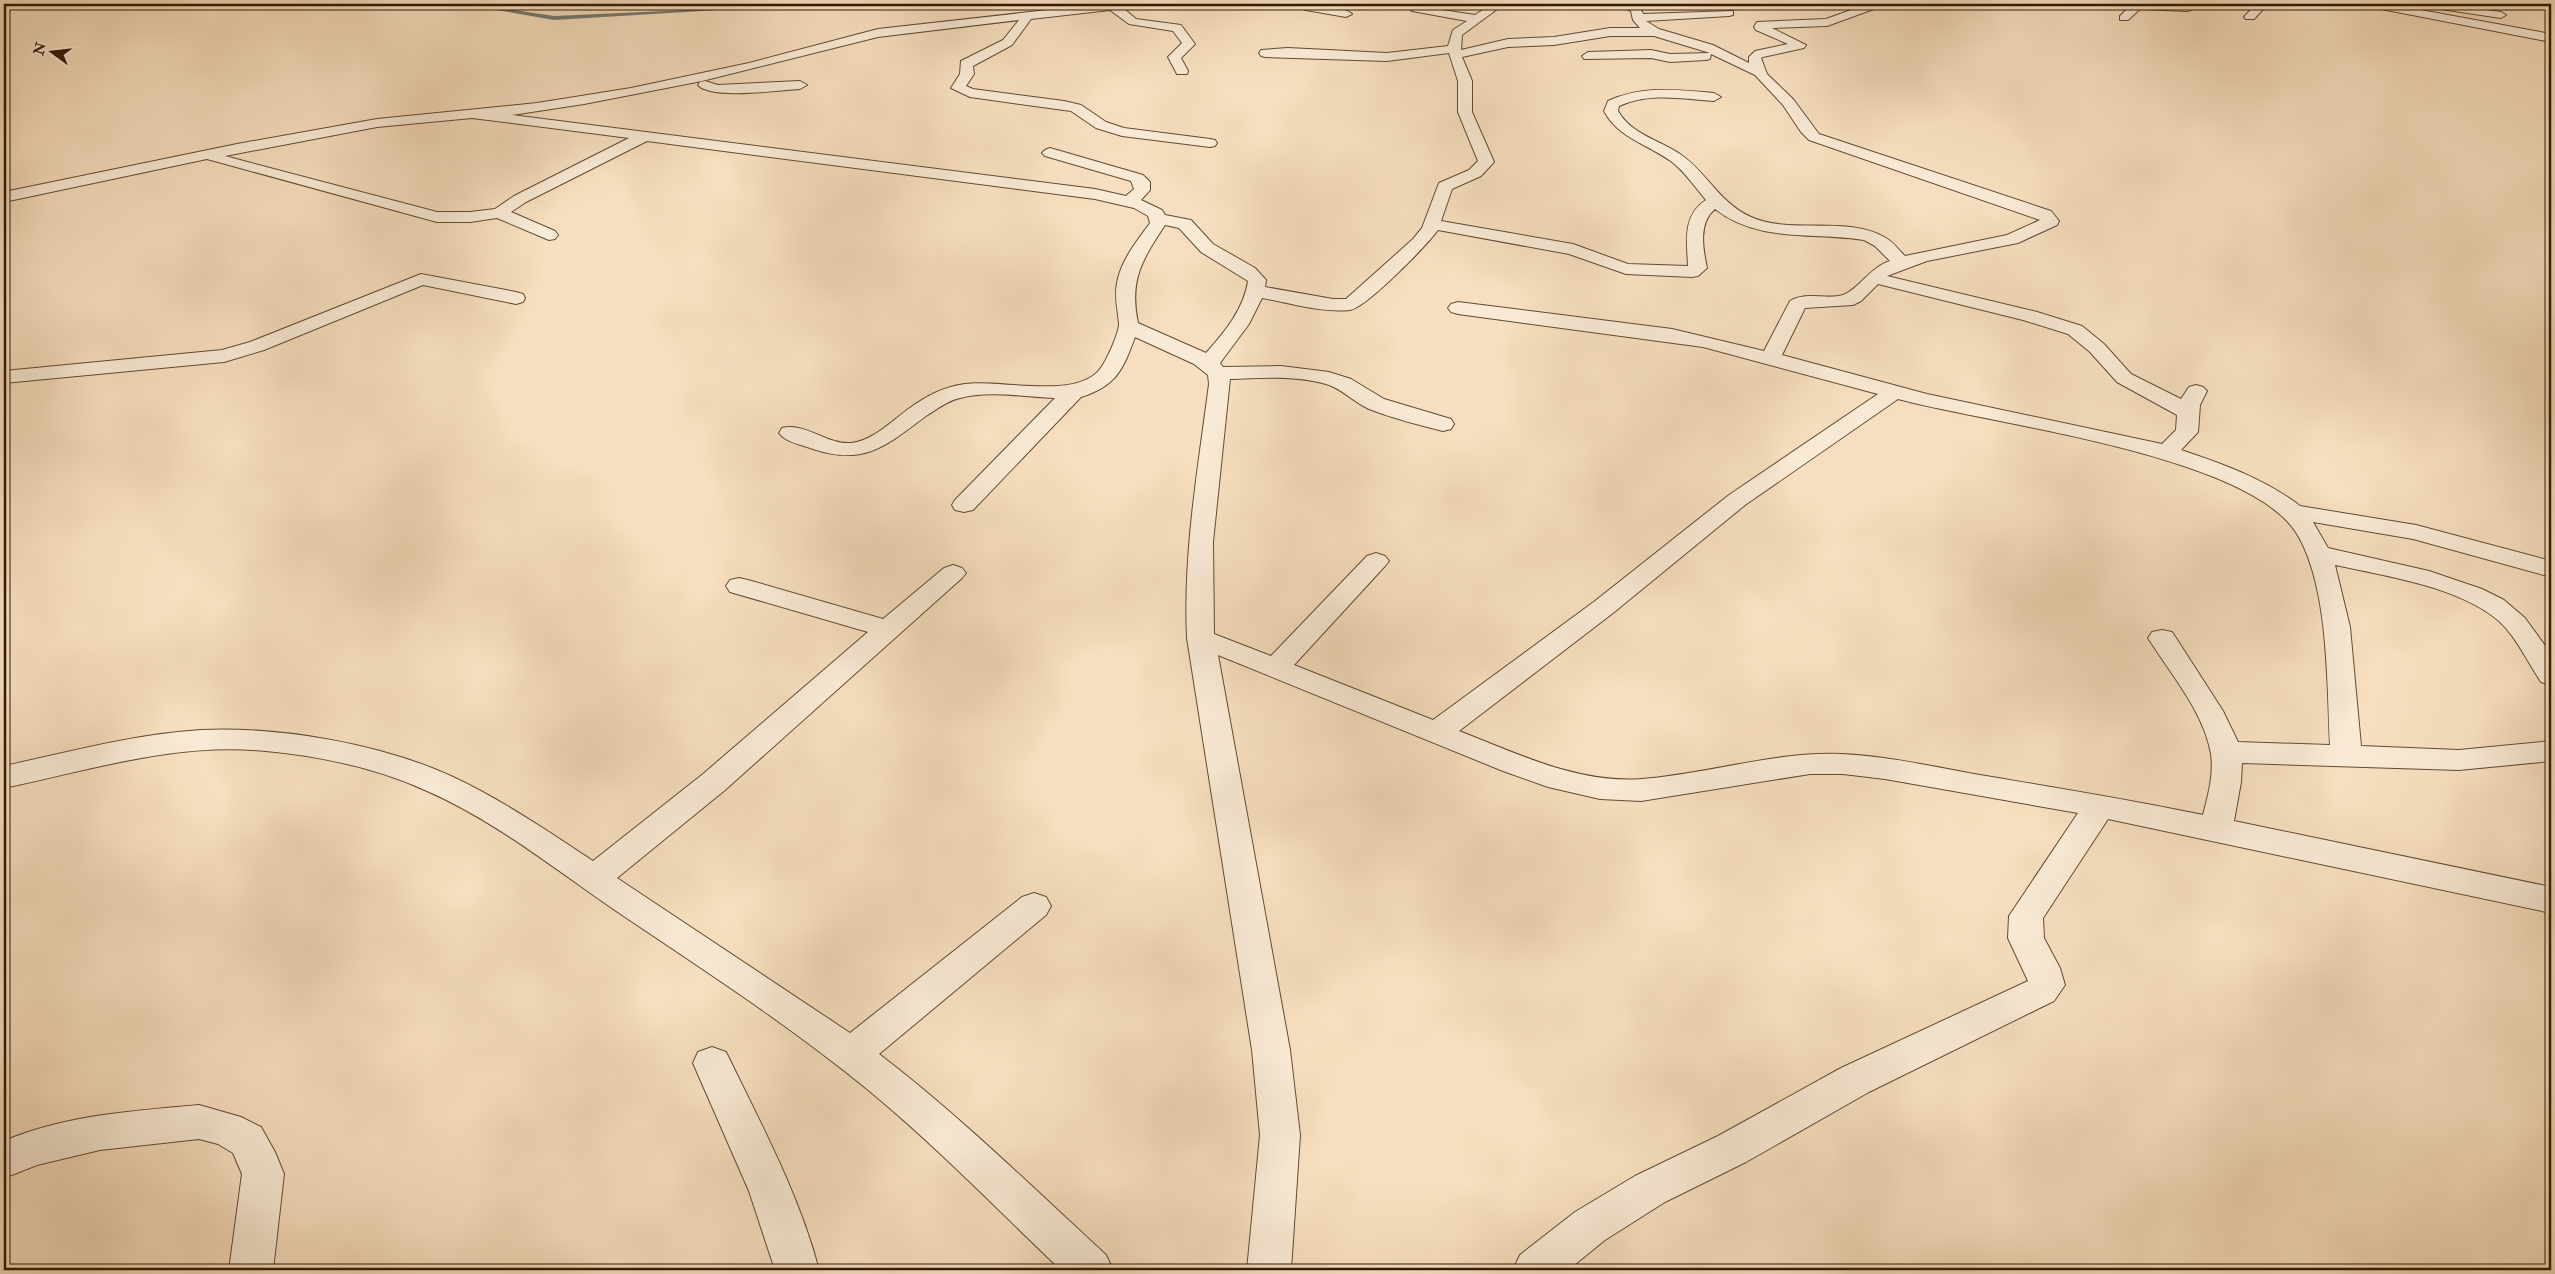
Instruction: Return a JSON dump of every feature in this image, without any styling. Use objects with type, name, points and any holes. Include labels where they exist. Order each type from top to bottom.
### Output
[{"type":"street","points":[[4,198],[295,137],[384,121],[410,117],[474,114],[561,104],[757,65],[843,40],[878,33],[1129,4]]},
{"type":"street","points":[[1298,4],[1346,14]]},
{"type":"street","points":[[1255,291],[1333,305],[1351,304],[1419,243],[1432,224],[1444,186],[1475,173],[1486,162],[1484,152],[1463,106],[1465,82],[1453,40],[1457,33],[1499,4]]},
{"type":"street","points":[[1624,4],[1638,11],[1638,18],[1645,27],[1679,41],[1709,48],[1761,73]]},
{"type":"street","points":[[1771,358],[1797,305],[1810,301],[1846,301],[1854,297],[1879,273],[1902,263],[1923,256],[2012,239],[2051,221],[2045,215],[2034,211],[1814,137],[1806,131],[1788,102],[1761,73],[1755,62],[1755,57],[1759,54],[1800,45],[1760,27],[1761,24],[1827,22],[1878,4]]},
{"type":"street","points":[[2124,18],[2137,5],[2187,8],[2190,4]]},
{"type":"street","points":[[2250,17],[2262,4]]},
{"type":"street","points":[[2371,4],[2551,38]]},
{"type":"street","points":[[1113,6],[1133,22],[1177,28],[1190,44],[1174,56],[1182,71]]},
{"type":"street","points":[[1416,9],[1478,19]]},
{"type":"street","points":[[1638,18],[1728,13]]},
{"type":"street","points":[[1027,16],[1018,32],[1006,46],[966,64],[967,74],[958,88],[977,95],[1071,106],[1101,125],[1122,132],[1210,143]]},
{"type":"street","points":[[1265,53],[1288,52],[1387,57],[1455,52],[1503,44],[1554,41],[1610,32],[1655,32]]},
{"type":"street","points":[[1588,56],[1651,54],[1670,58],[1723,56]]},
{"type":"street","points":[[694,78],[708,87],[717,89],[800,85]]},
{"type":"street","points":[[1714,97],[1658,93],[1634,94],[1613,104],[1612,111],[1621,126],[1685,165],[1715,201],[1747,222],[1765,228],[1869,236],[1881,242],[1902,263]]},
{"type":"street","points":[[474,114],[1095,194],[1130,201],[1148,208],[1158,219],[1187,225],[1207,248],[1257,280],[1255,291],[1213,368]]},
{"type":"street","points":[[500,213],[503,209],[520,199],[645,136]]},
{"type":"street","points":[[1050,153],[1137,178],[1143,186],[1130,201]]},
{"type":"street","points":[[209,156],[438,217],[470,218],[500,213],[549,235]]},
{"type":"street","points":[[1432,224],[1565,247],[1626,268],[1692,272],[1698,268],[1694,242],[1699,216],[1704,207],[1715,201]]},
{"type":"street","points":[[790,433],[836,448],[862,449],[927,406],[954,392],[1073,392],[1087,389],[1108,376],[1116,364],[1129,326],[1125,310],[1124,286],[1127,273],[1158,223],[1158,219]]},
{"type":"street","points":[[1874,278],[2030,316],[2075,330],[2097,348],[2124,378],[2188,412]]},
{"type":"street","points":[[4,377],[204,359],[233,354],[421,279],[516,298]]},
{"type":"street","points":[[1458,308],[1672,335],[1771,358],[1893,393],[1991,416],[2138,444],[2166,453],[2268,494],[2292,512],[2319,554],[2337,632],[2346,756]]},
{"type":"street","points":[[1129,326],[1140,334],[1213,368],[1296,373],[1336,381],[1344,383],[1364,398],[1377,404],[1443,424]]},
{"type":"street","points":[[1213,368],[1220,384],[1200,556],[1198,602],[1201,638],[1271,1050],[1280,1135],[1269,1270]]},
{"type":"street","points":[[2166,453],[2187,432],[2188,412],[2192,396],[2196,391]]},
{"type":"street","points":[[964,505],[1073,392]]},
{"type":"street","points":[[1436,733],[1604,607],[1737,500],[1893,393]]},
{"type":"street","points":[[2292,512],[2372,523],[2416,532],[2551,568]]},
{"type":"street","points":[[2319,554],[2397,571],[2456,589],[2494,605],[2509,616],[2522,631],[2551,676]]},
{"type":"street","points":[[1275,668],[1376,561]]},
{"type":"street","points":[[593,878],[714,782],[953,573]]},
{"type":"street","points":[[739,586],[890,630]]},
{"type":"street","points":[[1201,638],[1514,764],[1558,778],[1600,788],[1641,790],[1810,764],[1843,764],[1885,769],[2100,806],[2551,900]]},
{"type":"street","points":[[2162,638],[2215,725],[2226,752],[2227,776],[2216,830]]},
{"type":"street","points":[[4,777],[144,747],[197,740],[264,740],[374,762],[459,792],[593,878],[851,1054],[926,1116],[1091,1270]]},
{"type":"street","points":[[2226,752],[2459,760],[2551,751]]},
{"type":"street","points":[[1535,1270],[1590,1226],[1650,1189],[1732,1149],[1855,1080],[2041,991],[2047,985],[2046,977],[2028,947],[2024,927],[2026,916],[2100,806]]},
{"type":"street","points":[[851,1054],[1034,906]]},
{"type":"street","points":[[712,1063],[747,1136],[789,1240],[797,1270]]},
{"type":"street","points":[[4,1160],[32,1148],[100,1132],[199,1122],[227,1129],[247,1140],[255,1152],[263,1174],[251,1270]]},
{"type":"lane","points":[[2389,7],[2407,4]]},
{"type":"lane","points":[[2427,4],[2501,15]]},
{"type":"waterway","points":[[465,4],[554,18],[817,4]]}]
